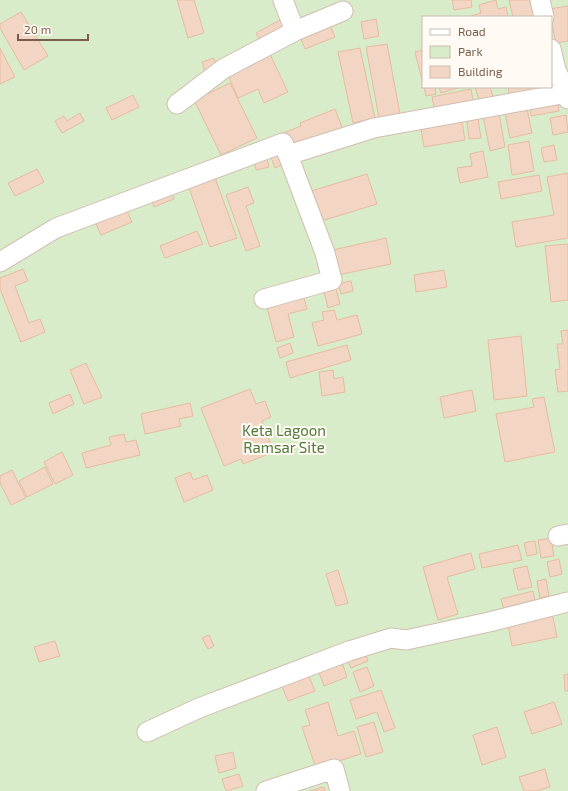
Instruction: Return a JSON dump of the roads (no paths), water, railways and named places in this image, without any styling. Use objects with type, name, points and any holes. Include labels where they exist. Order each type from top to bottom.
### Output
[{"type":"street","points":[[283,0],[295,31]]},
{"type":"street","points":[[540,0],[544,16]]},
{"type":"street","points":[[177,104],[223,69],[295,31],[343,11]]},
{"type":"street","points":[[288,155],[374,128],[567,96],[556,70],[552,53]]},
{"type":"street","points":[[0,262],[56,228],[283,143],[325,253],[332,280],[264,299]]},
{"type":"street","points":[[147,732],[199,708],[356,649],[391,638],[406,640],[489,622],[568,602]]},
{"type":"street","points":[[266,791],[334,769],[340,791]]},
{"type":"park label","name":"Keta Lagoon Ramsar Site","points":[[284,438]]}]
